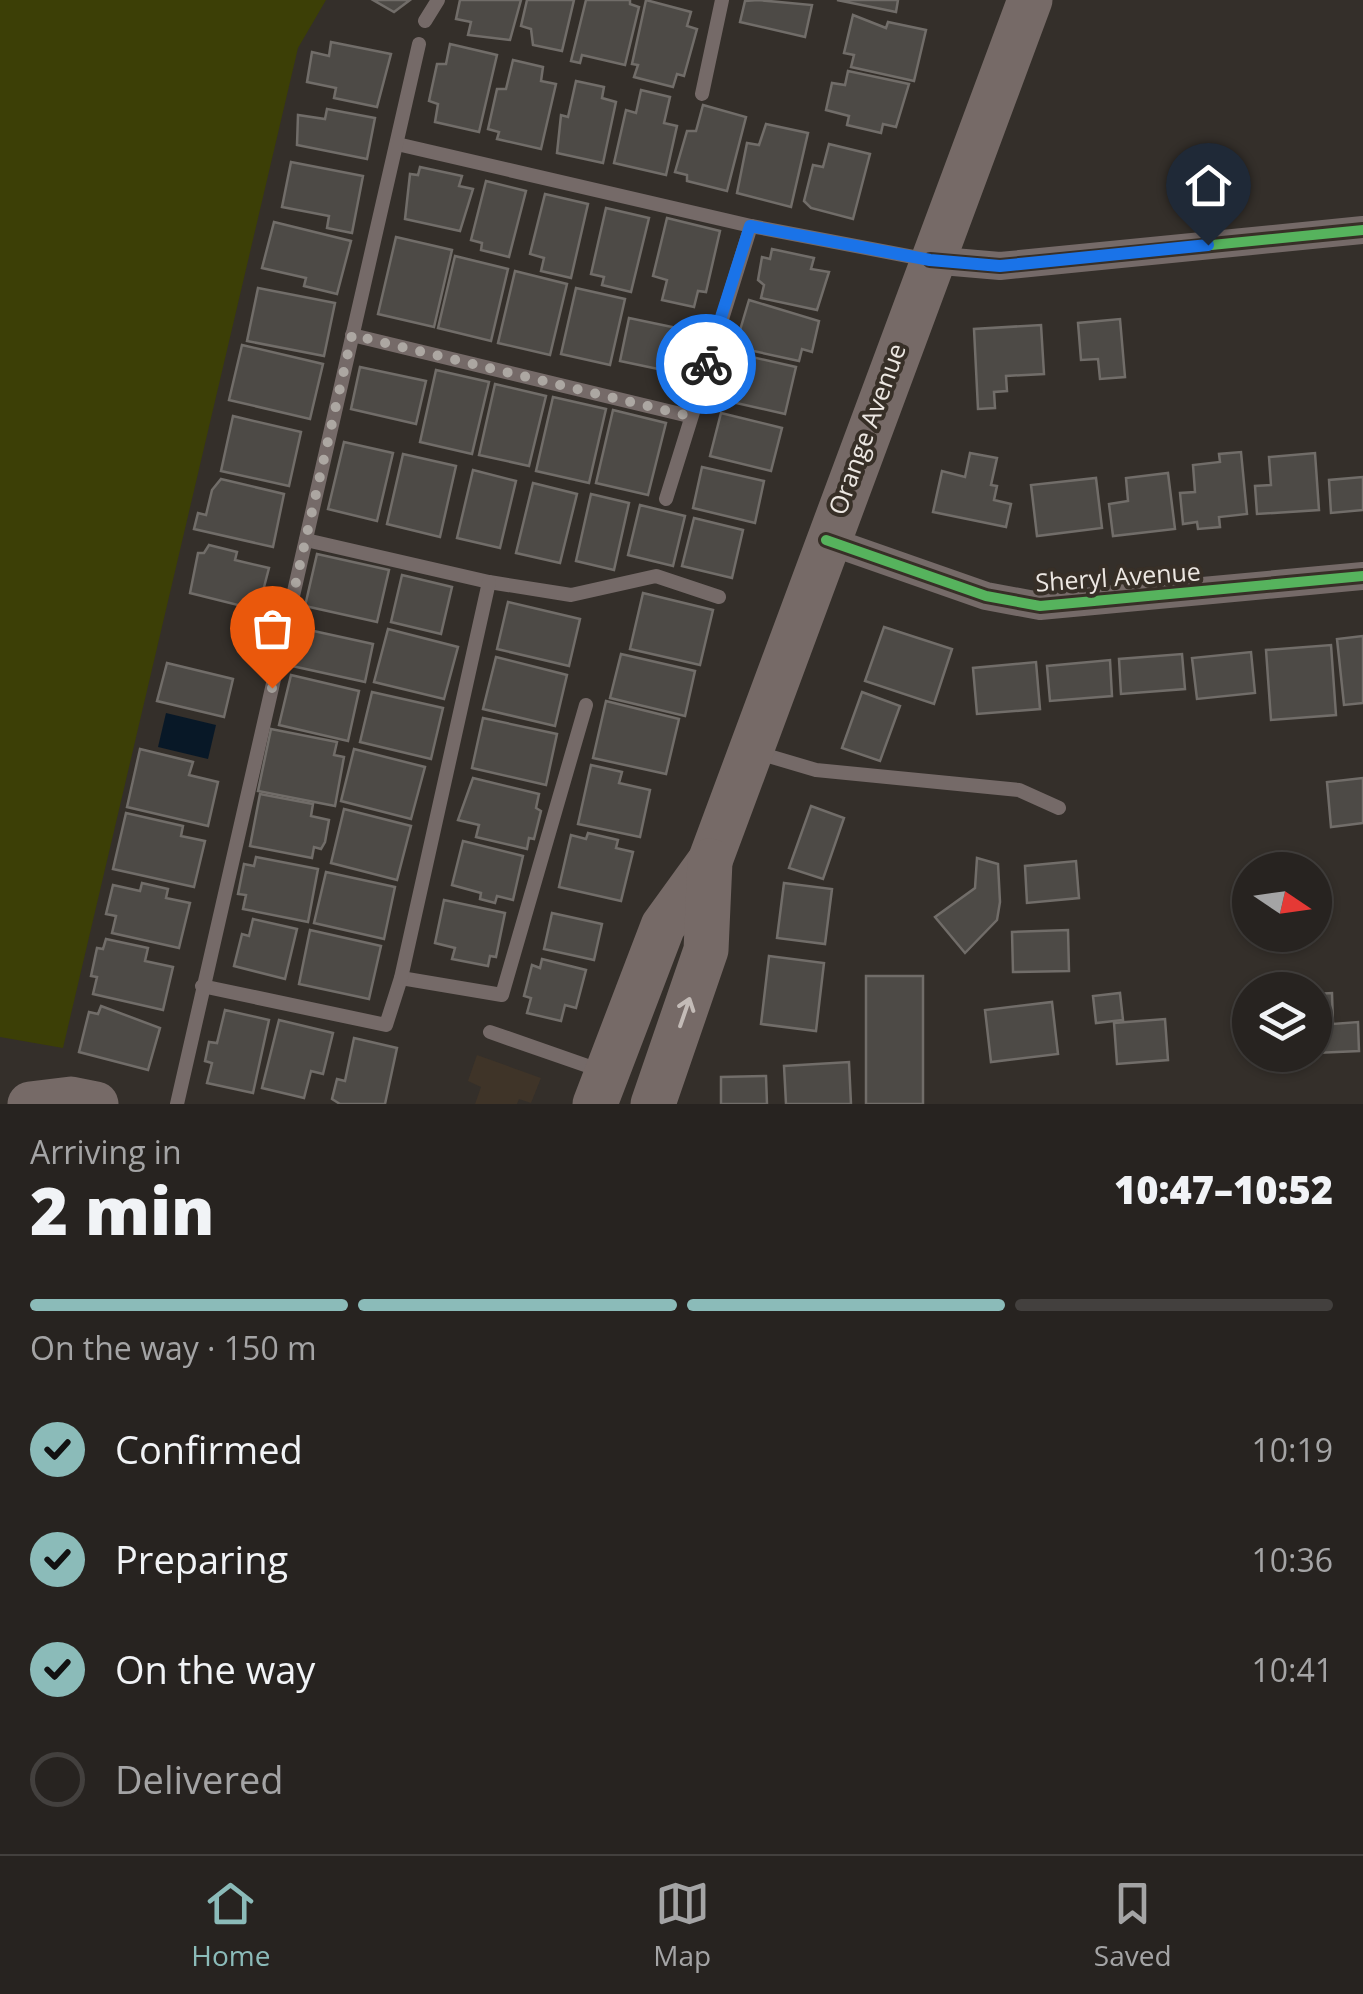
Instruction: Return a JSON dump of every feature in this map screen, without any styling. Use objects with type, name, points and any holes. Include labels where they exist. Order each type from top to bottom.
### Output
[{"type":"main road","name":"Orange Avenue","points":[[602,1088],[663,926],[710,861],[930,260],[1030,0]]},
{"type":"main road","name":"Orange Avenue","points":[[652,1104],[706,950],[710,861]]},
{"type":"main road","points":[[30,1104],[71,1099],[96,1104]]},
{"type":"street","points":[[930,260],[1000,266],[1363,230]]},
{"type":"street","name":"Sheryl Avenue","points":[[826,540],[986,596],[1040,606],[1363,576]]},
{"type":"lane","points":[[425,21],[438,0]]},
{"type":"lane","points":[[702,94],[722,0]]},
{"type":"lane","points":[[178,1104],[419,44]]},
{"type":"lane","points":[[398,144],[750,226],[930,260]]},
{"type":"lane","points":[[666,499],[750,226]]},
{"type":"lane","points":[[352,335],[689,416]]},
{"type":"lane","points":[[306,540],[488,582],[571,595],[656,576],[719,597]]},
{"type":"lane","points":[[202,986],[386,1025],[401,978],[488,582]]},
{"type":"lane","points":[[401,978],[502,996],[586,705]]},
{"type":"lane","points":[[750,750],[816,770],[1019,790],[1060,808]]},
{"type":"lane","points":[[490,1032],[602,1088]]},
{"type":"shaded area","points":[[0,0],[326,0],[298,48],[63,1048],[0,1037]]},
{"type":"shaded area","points":[[477,1055],[541,1078],[531,1103],[519,1099],[517,1104],[475,1104],[481,1087],[468,1081]]},
{"type":"water","points":[[166,713],[216,725],[208,759],[158,747]]},
{"type":"building","points":[[373,0],[410,0],[394,12]]},
{"type":"building","points":[[460,0],[521,0],[510,40],[468,35],[471,22],[456,19]]},
{"type":"building","points":[[527,0],[574,0],[562,51],[533,45],[531,29],[521,26]]},
{"type":"building","points":[[586,0],[630,0],[630,4],[639,7],[625,65],[582,55],[580,63],[571,61]]},
{"type":"building","points":[[646,0],[691,12],[687,26],[697,29],[684,76],[677,74],[673,87],[634,77],[638,65],[632,64]]},
{"type":"building","points":[[837,0],[898,0],[896,12]]},
{"type":"building","points":[[745,1],[812,5],[805,37],[740,22]]},
{"type":"building","points":[[853,15],[886,28],[888,22],[926,30],[914,81],[851,67],[854,55],[844,53]]},
{"type":"building","points":[[331,42],[391,54],[377,107],[334,98],[336,88],[307,82],[312,52],[329,56]]},
{"type":"building","points":[[450,44],[497,55],[479,132],[435,122],[438,104],[429,101],[437,64],[446,64]]},
{"type":"building","points":[[513,60],[543,67],[541,81],[556,84],[541,149],[497,139],[499,132],[488,129],[497,89],[506,89]]},
{"type":"building","points":[[848,71],[909,84],[896,127],[883,124],[881,133],[847,125],[849,116],[826,110],[832,83],[845,85]]},
{"type":"building","points":[[576,81],[604,87],[602,98],[616,102],[603,163],[557,153],[561,115],[568,117]]},
{"type":"building","points":[[641,90],[670,97],[664,123],[677,126],[666,175],[614,163],[626,110],[636,113]]},
{"type":"building","points":[[703,105],[746,117],[727,191],[687,181],[687,175],[675,172],[687,131],[696,131]]},
{"type":"building","points":[[327,109],[375,118],[367,159],[297,145],[298,115],[325,119]]},
{"type":"building","points":[[766,124],[808,133],[791,207],[737,193],[747,143],[759,145]]},
{"type":"building","points":[[829,144],[870,154],[853,219],[811,208],[804,201],[813,165],[823,167]]},
{"type":"building","points":[[291,162],[363,176],[352,233],[327,228],[329,216],[282,207]]},
{"type":"building","points":[[420,167],[462,176],[459,186],[473,189],[460,231],[405,219],[410,174],[418,175]]},
{"type":"building","points":[[486,181],[526,191],[509,257],[481,250],[482,243],[471,240]]},
{"type":"building","points":[[545,194],[588,204],[571,278],[541,271],[544,258],[530,254]]},
{"type":"building","points":[[606,208],[649,218],[631,292],[602,285],[604,277],[591,274]]},
{"type":"building","points":[[667,218],[720,231],[706,292],[698,291],[694,307],[662,300],[667,280],[653,276]]},
{"type":"building","points":[[274,222],[351,241],[337,294],[304,286],[306,278],[262,268]]},
{"type":"building","points":[[396,237],[452,250],[434,327],[378,314]]},
{"type":"building","points":[[772,249],[814,258],[811,269],[829,272],[817,310],[761,298],[764,285],[758,280],[762,257],[770,259]]},
{"type":"building","points":[[455,256],[508,269],[491,341],[438,328]]},
{"type":"building","points":[[515,271],[567,284],[550,355],[498,343]]},
{"type":"building","points":[[258,288],[335,303],[324,356],[247,341]]},
{"type":"building","points":[[576,288],[625,299],[610,365],[561,354]]},
{"type":"building","points":[[749,300],[819,321],[812,352],[802,349],[799,361],[735,347]]},
{"type":"building","points":[[629,318],[691,331],[682,374],[620,361]]},
{"type":"building","points":[[1120,319],[1125,377],[1100,379],[1098,359],[1081,360],[1078,323]]},
{"type":"building","points":[[1041,325],[1044,374],[1006,376],[1007,391],[994,392],[995,408],[978,409],[974,329]]},
{"type":"building","points":[[242,345],[323,364],[310,419],[229,400]]},
{"type":"building","points":[[734,353],[796,367],[785,414],[723,400]]},
{"type":"building","points":[[360,367],[426,381],[416,424],[351,409]]},
{"type":"building","points":[[436,370],[489,382],[472,454],[420,442]]},
{"type":"building","points":[[495,384],[546,396],[529,466],[479,455]]},
{"type":"building","points":[[553,397],[606,409],[589,483],[536,471]]},
{"type":"building","points":[[613,410],[666,423],[648,495],[596,483]]},
{"type":"building","points":[[721,413],[782,428],[771,471],[710,456]]},
{"type":"building","points":[[233,416],[301,432],[289,486],[221,471]]},
{"type":"building","points":[[344,442],[393,453],[377,521],[328,509]]},
{"type":"building","points":[[1241,452],[1247,514],[1219,517],[1220,527],[1198,529],[1197,522],[1183,524],[1180,493],[1195,492],[1193,465],[1220,462],[1219,454]]},
{"type":"building","points":[[970,453],[997,458],[991,485],[997,486],[994,500],[1011,504],[1006,527],[933,512],[942,471],[965,477]]},
{"type":"building","points":[[1315,453],[1319,510],[1257,514],[1255,486],[1271,485],[1269,457]]},
{"type":"building","points":[[403,454],[456,466],[440,537],[387,524]]},
{"type":"building","points":[[702,467],[764,481],[755,523],[693,508]]},
{"type":"building","points":[[473,470],[516,481],[500,548],[457,538]]},
{"type":"building","points":[[1168,473],[1175,529],[1113,536],[1109,504],[1128,501],[1126,478]]},
{"type":"building","points":[[1363,477],[1363,510],[1331,513],[1329,480]]},
{"type":"building","points":[[1096,478],[1102,528],[1037,536],[1031,485]]},
{"type":"building","points":[[221,479],[284,494],[273,547],[194,529],[198,513],[206,515],[212,490]]},
{"type":"building","points":[[533,483],[577,494],[560,563],[516,553]]},
{"type":"building","points":[[591,494],[629,503],[614,570],[576,561]]},
{"type":"building","points":[[640,505],[685,516],[673,566],[628,555]]},
{"type":"building","points":[[694,518],[743,530],[732,578],[682,566]]},
{"type":"building","points":[[209,545],[237,552],[235,560],[269,568],[258,610],[190,593],[198,553],[204,553]]},
{"type":"building","points":[[317,554],[389,570],[377,622],[305,606]]},
{"type":"building","points":[[402,575],[452,587],[441,634],[391,622]]},
{"type":"building","points":[[643,593],[713,610],[700,665],[630,649]]},
{"type":"building","points":[[508,602],[580,619],[569,666],[497,649]]},
{"type":"building","points":[[884,627],[952,649],[934,704],[865,681]]},
{"type":"building","points":[[300,628],[373,644],[365,682],[292,666]]},
{"type":"building","points":[[388,629],[458,647],[444,699],[374,682]]},
{"type":"building","points":[[1363,636],[1363,703],[1344,705],[1337,639]]},
{"type":"building","points":[[1331,645],[1336,715],[1271,720],[1266,650]]},
{"type":"building","points":[[1251,652],[1255,693],[1197,699],[1192,658]]},
{"type":"building","points":[[621,654],[695,671],[685,716],[610,698]]},
{"type":"building","points":[[1182,654],[1185,689],[1121,694],[1119,659]]},
{"type":"building","points":[[496,657],[567,675],[555,726],[483,709]]},
{"type":"building","points":[[1110,660],[1112,696],[1050,701],[1047,666]]},
{"type":"building","points":[[1036,662],[1040,709],[977,714],[973,668]]},
{"type":"building","points":[[167,663],[233,679],[224,717],[157,701]]},
{"type":"building","points":[[291,675],[359,691],[348,741],[279,725]]},
{"type":"building","points":[[372,692],[443,708],[431,759],[360,742]]},
{"type":"building","points":[[862,692],[900,706],[880,761],[842,748]]},
{"type":"building","points":[[606,701],[679,719],[666,774],[593,758]]},
{"type":"building","points":[[483,718],[557,734],[546,785],[472,768]]},
{"type":"building","points":[[271,729],[337,742],[334,755],[344,757],[335,806],[258,791]]},
{"type":"building","points":[[140,749],[193,762],[189,775],[218,782],[208,826],[127,807]]},
{"type":"building","points":[[354,749],[425,767],[411,819],[341,801]]},
{"type":"building","points":[[591,765],[622,772],[619,783],[650,790],[640,837],[578,824]]},
{"type":"building","points":[[473,778],[539,794],[536,808],[541,811],[534,839],[529,838],[527,849],[476,837],[479,825],[458,820]]},
{"type":"building","points":[[1363,778],[1363,823],[1331,827],[1327,782]]},
{"type":"building","points":[[260,794],[313,804],[311,816],[329,820],[325,842],[321,849],[314,847],[312,858],[250,846]]},
{"type":"building","points":[[811,806],[844,818],[823,879],[789,868]]},
{"type":"building","points":[[344,809],[411,826],[397,880],[331,863]]},
{"type":"building","points":[[126,813],[183,826],[181,836],[205,841],[194,887],[113,869]]},
{"type":"building","points":[[588,833],[618,840],[616,848],[633,852],[621,901],[559,887],[571,835],[586,839]]},
{"type":"building","points":[[463,841],[523,856],[513,900],[497,896],[495,903],[480,899],[481,893],[452,885]]},
{"type":"building","points":[[256,857],[318,869],[308,922],[243,909],[246,895],[238,894],[244,864],[254,866]]},
{"type":"building","points":[[977,858],[998,864],[1000,902],[997,920],[965,953],[935,917],[975,888]]},
{"type":"building","points":[[1076,861],[1079,898],[1027,903],[1025,866]]},
{"type":"building","points":[[326,872],[395,887],[384,939],[314,923]]},
{"type":"building","points":[[142,883],[168,889],[166,898],[190,903],[179,948],[112,933],[116,916],[106,914],[113,885],[140,891]]},
{"type":"building","points":[[784,883],[832,889],[825,944],[777,938]]},
{"type":"building","points":[[444,900],[505,913],[496,957],[490,956],[488,966],[452,959],[455,948],[435,943]]},
{"type":"building","points":[[552,913],[602,924],[594,960],[544,949]]},
{"type":"building","points":[[253,919],[297,929],[285,979],[234,966],[242,934],[249,936]]},
{"type":"building","points":[[310,930],[381,946],[369,999],[299,984]]},
{"type":"building","points":[[1068,930],[1069,971],[1013,972],[1012,932]]},
{"type":"building","points":[[106,939],[148,948],[145,961],[173,967],[163,1010],[93,994],[97,977],[91,976],[97,948],[103,949]]},
{"type":"building","points":[[769,956],[824,963],[816,1031],[761,1024]]},
{"type":"building","points":[[542,959],[586,970],[576,1008],[565,1005],[561,1021],[527,1013],[531,998],[524,996],[532,965],[540,968]]},
{"type":"building","points":[[866,976],[923,976],[923,1104],[866,1104]]},
{"type":"building","points":[[1120,993],[1123,1020],[1096,1023],[1093,996]]},
{"type":"building","points":[[1332,993],[1333,1024],[1358,1022],[1359,1051],[1332,1052]]},
{"type":"building","points":[[1052,1002],[1058,1054],[991,1062],[985,1010]]},
{"type":"building","points":[[101,1006],[160,1028],[148,1070],[79,1052],[89,1012],[98,1014]]},
{"type":"building","points":[[225,1010],[269,1020],[253,1093],[207,1083],[212,1063],[205,1061],[209,1042],[217,1043]]},
{"type":"building","points":[[1165,1019],[1168,1060],[1117,1064],[1114,1023]]},
{"type":"building","points":[[279,1020],[333,1033],[323,1074],[311,1071],[304,1098],[262,1088]]},
{"type":"building","points":[[354,1038],[397,1048],[385,1104],[340,1104],[332,1099],[337,1079],[345,1081]]},
{"type":"building","points":[[849,1062],[851,1104],[786,1104],[784,1066]]},
{"type":"building","points":[[766,1076],[767,1104],[721,1104],[721,1077]]},
{"type":"cycle path","points":[[930,260],[1000,266],[1363,230]]},
{"type":"cycle path","points":[[826,540],[986,596],[1040,606],[1363,576]]},
{"type":"way so far","points":[[272,688],[352,335],[689,416],[706,364]]},
{"type":"route","points":[[706,364],[750,226],[930,260],[1000,266],[1208,245]]}]
